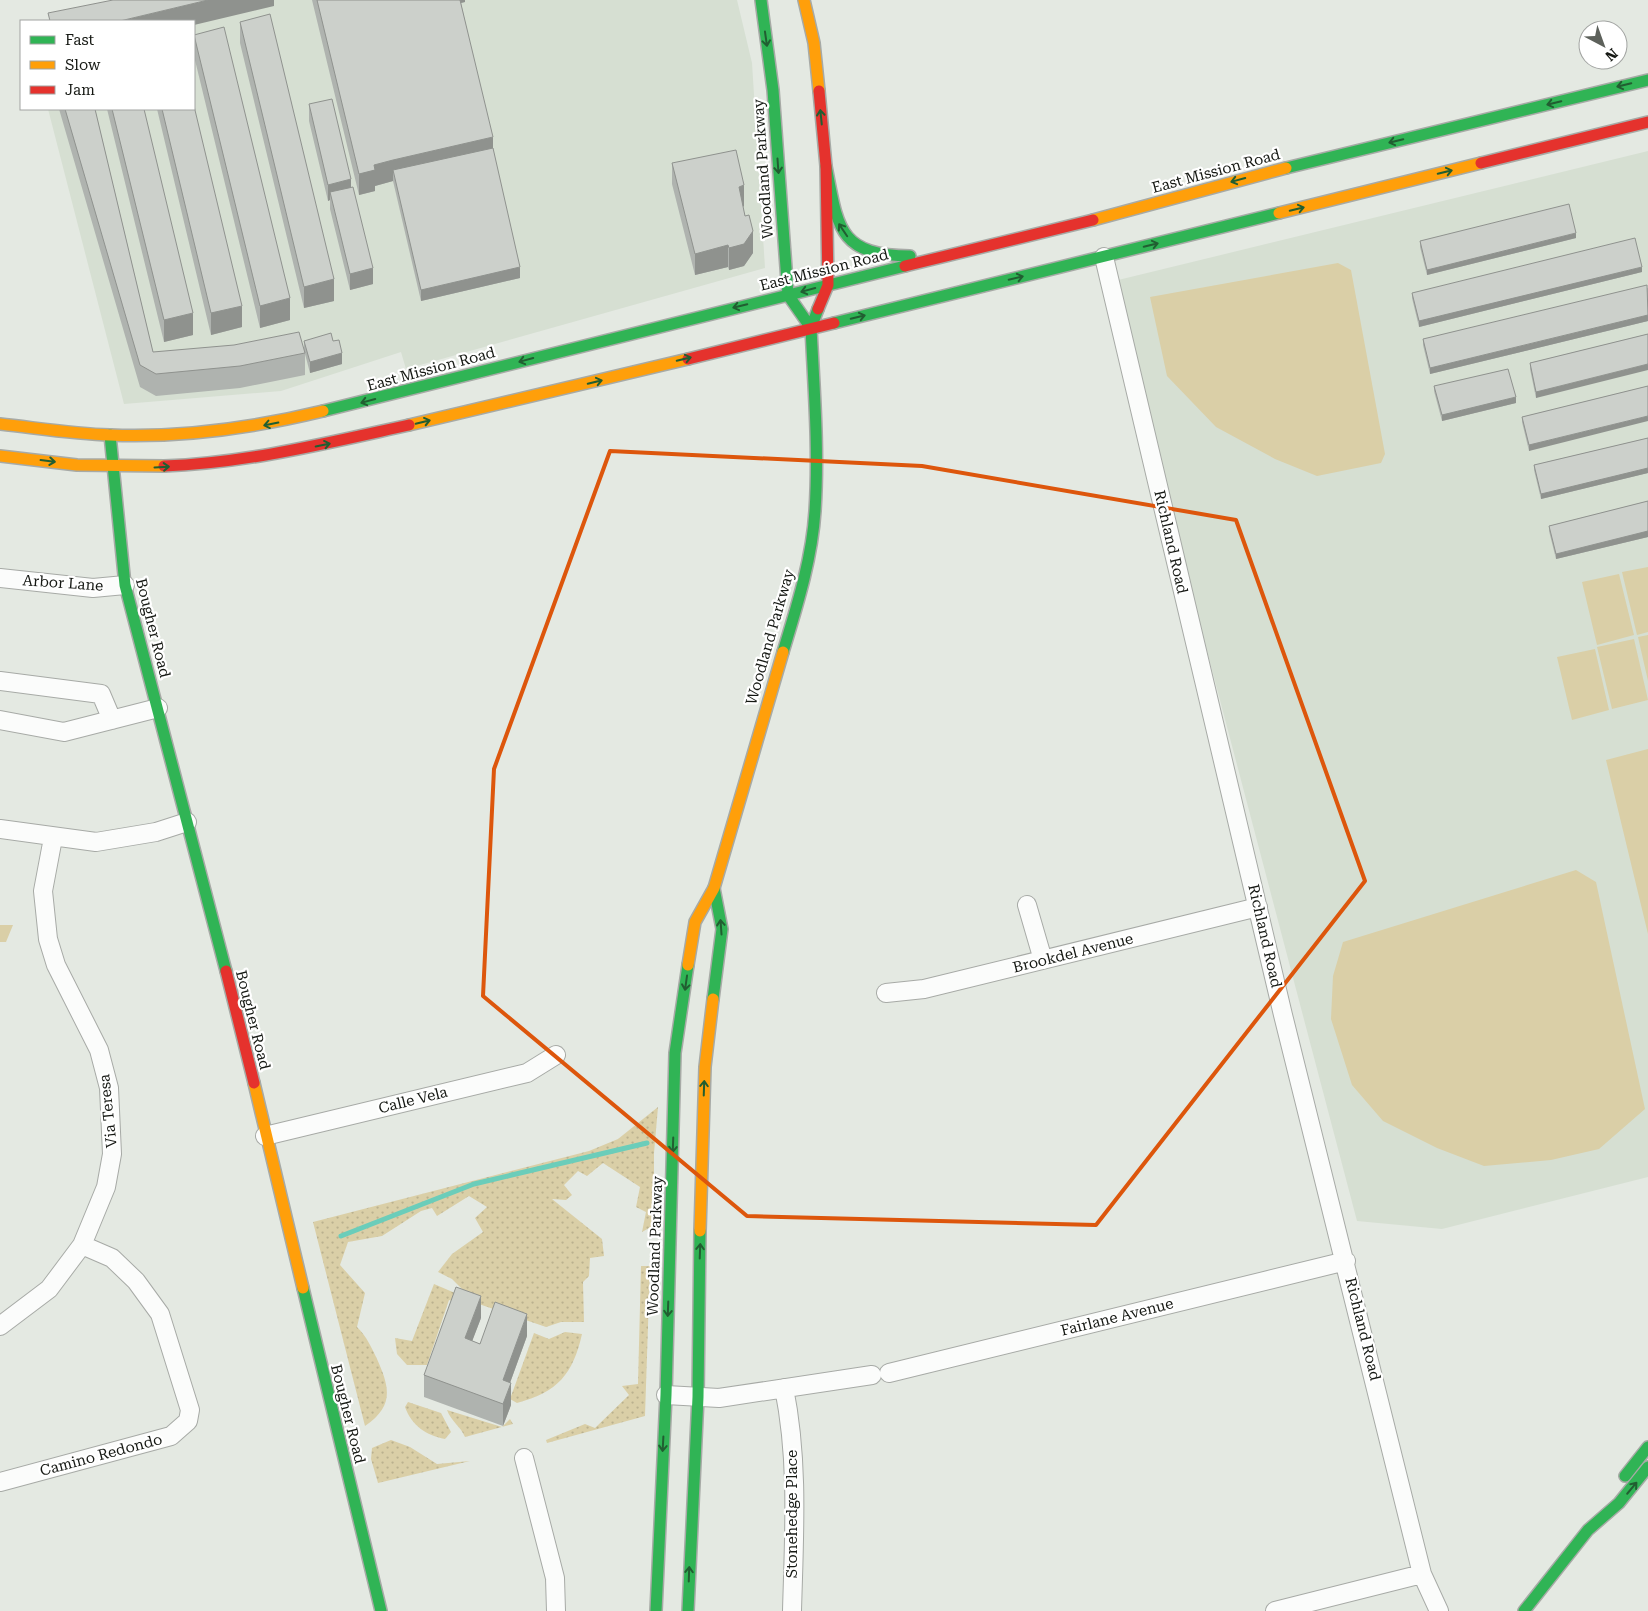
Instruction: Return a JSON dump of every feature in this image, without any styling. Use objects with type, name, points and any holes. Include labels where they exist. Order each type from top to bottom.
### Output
[{"type":"main road","name":"Woodland Parkway","points":[[761,0],[772,90],[788,295]]},
{"type":"main road","name":"Woodland Parkway","points":[[656,1611],[666,1395],[675,1054],[694,922],[714,888],[804,578],[815,513],[817,459],[811,328],[828,285],[826,166],[814,43],[804,0]]},
{"type":"main road","name":"East Mission Road","points":[[0,424],[110,435],[199,433],[266,425],[355,405],[573,348],[1093,220],[1256,175],[1648,80]]},
{"type":"main road","points":[[0,456],[77,465],[149,467],[204,464],[276,455],[552,393],[1648,122]]},
{"type":"main road","points":[[826,166],[839,225],[859,248],[873,255],[891,257],[952,255]]},
{"type":"main road","points":[[788,295],[811,328]]},
{"type":"main road","points":[[570,362],[574,356],[573,348]]},
{"type":"main road","points":[[342,441],[380,419]]},
{"type":"main road","name":"Bougher Road","points":[[110,435],[125,585],[240,1027],[381,1611]]},
{"type":"main road","name":"Woodland Parkway","points":[[688,1611],[698,1397],[698,1300],[705,1068],[722,929],[714,888]]},
{"type":"main road","points":[[1524,1611],[1588,1530],[1616,1488],[1648,1447]]},
{"type":"main road","points":[[1588,1530],[1619,1503],[1648,1467]]},
{"type":"street","name":"Richland Road","points":[[1104,257],[1258,908],[1422,1574],[1439,1611]]},
{"type":"street","name":"Arbor Lane","points":[[0,578],[92,588],[125,585]]},
{"type":"street","points":[[0,681],[101,694],[112,720]]},
{"type":"street","points":[[0,720],[64,732],[158,708]]},
{"type":"street","points":[[0,829],[53,838],[96,842],[156,832],[187,822]]},
{"type":"street","name":"Via Teresa","points":[[0,1326],[49,1289],[82,1246],[106,1187],[112,1154],[109,1088],[100,1050],[56,965],[48,939],[43,891],[53,838]]},
{"type":"street","points":[[1027,905],[1043,960]]},
{"type":"street","name":"Brookdel Avenue","points":[[886,993],[924,989],[1258,908]]},
{"type":"street","name":"Calle Vela","points":[[265,1136],[527,1073],[556,1055]]},
{"type":"street","name":"Camino Redondo","points":[[0,1482],[171,1436],[188,1421],[190,1410],[160,1314],[136,1281],[112,1258],[82,1246]]},
{"type":"street","name":"Fairlane Avenue","points":[[666,1395],[719,1398],[880,1374],[1346,1261]]},
{"type":"street","name":"Stonehedge Place","points":[[784,1388],[789,1411],[795,1479],[792,1611]]},
{"type":"street","points":[[524,1458],[555,1578],[556,1611]]},
{"type":"street","points":[[1275,1611],[1422,1574]]},
{"type":"highlighted area","points":[[610,451],[922,466],[1236,520],[1365,881],[1096,1225],[747,1216],[483,996],[494,769]]},
{"type":"shaded area","points":[[175,0],[737,0],[752,63],[765,268],[406,369],[401,352],[281,391],[124,404],[48,110],[195,110],[195,20]]},
{"type":"shaded area","points":[[1648,151],[1648,1177],[1442,1229],[1357,1221],[1110,282]]},
{"type":"shaded area","points":[[1338,263],[1351,270],[1385,454],[1381,463],[1317,476],[1275,459],[1216,427],[1167,376],[1150,297]]},
{"type":"shaded area","points":[[1648,567],[1648,632],[1637,635],[1622,572]]},
{"type":"shaded area","points":[[1619,574],[1634,635],[1597,645],[1582,582]]},
{"type":"shaded area","points":[[1648,635],[1648,681],[1638,637]]},
{"type":"shaded area","points":[[1634,639],[1648,700],[1612,709],[1597,647]]},
{"type":"shaded area","points":[[1595,649],[1609,710],[1572,720],[1557,657]]},
{"type":"shaded area","points":[[1648,749],[1648,934],[1606,760]]},
{"type":"shaded area","points":[[1576,870],[1596,882],[1645,1109],[1599,1149],[1551,1160],[1484,1166],[1437,1148],[1383,1121],[1352,1085],[1331,1019],[1333,976],[1343,942]]},
{"type":"shaded area","points":[[0,925],[13,925],[6,942],[0,942]]},
{"type":"shaded area","points":[[658,1107],[654,1153],[654,1216],[651,1227],[642,1232],[646,1212],[636,1207],[640,1187],[603,1163],[587,1176],[578,1171],[564,1185],[572,1195],[566,1200],[552,1199],[602,1239],[604,1256],[590,1258],[589,1276],[583,1282],[584,1322],[561,1322],[546,1327],[476,1303],[452,1279],[438,1272],[452,1254],[483,1232],[475,1218],[487,1207],[469,1196],[437,1216],[432,1208],[421,1211],[382,1236],[348,1242],[340,1265],[365,1293],[357,1327],[366,1338],[377,1359],[387,1388],[385,1404],[381,1411],[365,1426],[313,1222],[589,1151],[618,1139]]},
{"type":"shaded area","points":[[641,1266],[650,1266],[645,1416],[547,1443],[546,1440],[585,1424],[595,1428],[629,1395],[622,1386],[638,1384]]},
{"type":"shaded area","points":[[434,1284],[455,1293],[469,1306],[449,1300],[427,1365],[407,1365],[397,1354],[395,1338],[412,1341]]},
{"type":"shaded area","points":[[565,1332],[582,1334],[574,1360],[568,1371],[553,1387],[531,1399],[517,1403],[510,1399],[534,1333],[549,1339]]},
{"type":"shaded area","points":[[408,1402],[441,1413],[451,1432],[445,1439],[421,1429],[408,1414],[405,1407]]},
{"type":"shaded area","points":[[447,1410],[502,1427],[465,1437]]},
{"type":"shaded area","points":[[510,1419],[513,1424],[502,1427]]},
{"type":"shaded area","points":[[391,1440],[410,1447],[437,1464],[470,1461],[378,1483],[371,1459],[372,1448]]},
{"type":"building","points":[[113,0],[208,0],[124,20],[50,20],[48,13]]},
{"type":"building","points":[[317,0],[460,0],[493,137],[374,165],[375,170],[359,174]]},
{"type":"building","points":[[270,14],[334,279],[304,287],[240,22]]},
{"type":"building","points":[[224,27],[290,298],[260,306],[195,35]]},
{"type":"building","points":[[332,99],[351,179],[328,185],[309,104]]},
{"type":"building","points":[[65,110],[95,110],[153,352],[234,345],[299,332],[305,353],[240,366],[156,374],[140,365]]},
{"type":"building","points":[[112,110],[144,110],[193,313],[164,320]]},
{"type":"building","points":[[162,110],[195,110],[242,306],[211,313]]},
{"type":"building","points":[[493,148],[520,267],[421,290],[393,170]]},
{"type":"building","points":[[736,150],[744,185],[739,187],[745,216],[749,215],[753,231],[744,244],[729,248],[728,245],[695,254],[672,163]]},
{"type":"building","points":[[353,187],[373,268],[350,274],[330,192]]},
{"type":"building","points":[[1569,204],[1576,233],[1427,270],[1420,241]]},
{"type":"building","points":[[1635,238],[1642,267],[1419,321],[1412,293]]},
{"type":"building","points":[[1647,285],[1648,315],[1430,368],[1423,339]]},
{"type":"building","points":[[331,333],[333,341],[339,340],[342,353],[310,362],[304,341]]},
{"type":"building","points":[[1648,334],[1648,364],[1536,392],[1530,363]]},
{"type":"building","points":[[1508,369],[1516,397],[1442,415],[1434,386]]},
{"type":"building","points":[[1648,386],[1648,416],[1529,445],[1522,417]]},
{"type":"building","points":[[1648,438],[1648,468],[1541,494],[1534,465]]},
{"type":"building","points":[[1648,501],[1648,531],[1556,554],[1549,526]]},
{"type":"building","points":[[456,1287],[481,1296],[465,1338],[480,1344],[495,1302],[527,1314],[503,1380],[511,1383],[503,1404],[424,1375]]},
{"type":"waterway","points":[[341,1236],[474,1184],[647,1143]]},
{"type":"traffic: fast","points":[[761,0],[773,90],[788,295],[811,328]]},
{"type":"traffic: fast","points":[[1286,168],[1648,80]]},
{"type":"traffic: fast","points":[[826,166],[834,206],[846,234],[855,243],[868,250],[910,256]]},
{"type":"traffic: fast","points":[[834,323],[1279,213]]},
{"type":"traffic: fast","points":[[323,411],[905,266]]},
{"type":"traffic: fast","points":[[783,652],[811,547],[815,511],[816,442],[811,328],[818,309]]},
{"type":"traffic: fast","points":[[110,435],[125,585],[226,971]]},
{"type":"traffic: fast","points":[[713,999],[722,929],[714,888]]},
{"type":"traffic: fast","points":[[656,1611],[666,1395],[675,1053],[688,965]]},
{"type":"traffic: fast","points":[[688,1611],[698,1397],[700,1231]]},
{"type":"traffic: fast","points":[[303,1288],[381,1611]]},
{"type":"traffic: fast","points":[[1625,1476],[1648,1447]]},
{"type":"traffic: fast","points":[[1524,1611],[1588,1530],[1619,1503],[1648,1467]]},
{"type":"traffic: slow","points":[[804,0],[814,43],[819,91]]},
{"type":"traffic: slow","points":[[1279,213],[1481,163]]},
{"type":"traffic: slow","points":[[1093,220],[1286,168]]},
{"type":"traffic: slow","points":[[409,425],[688,359]]},
{"type":"traffic: slow","points":[[0,424],[96,434],[164,435],[244,427],[323,411]]},
{"type":"traffic: slow","points":[[0,456],[77,465],[164,466]]},
{"type":"traffic: slow","points":[[688,965],[695,922],[714,888],[783,652]]},
{"type":"traffic: slow","points":[[700,1231],[705,1067],[713,999]]},
{"type":"traffic: slow","points":[[254,1083],[303,1288]]},
{"type":"traffic: jam","points":[[818,309],[828,285],[826,166],[819,91]]},
{"type":"traffic: jam","points":[[1481,163],[1648,122]]},
{"type":"traffic: jam","points":[[905,266],[1093,220]]},
{"type":"traffic: jam","points":[[688,359],[834,323]]},
{"type":"traffic: jam","points":[[164,466],[226,461],[256,456],[409,425]]},
{"type":"traffic: jam","points":[[226,971],[254,1083]]}]
